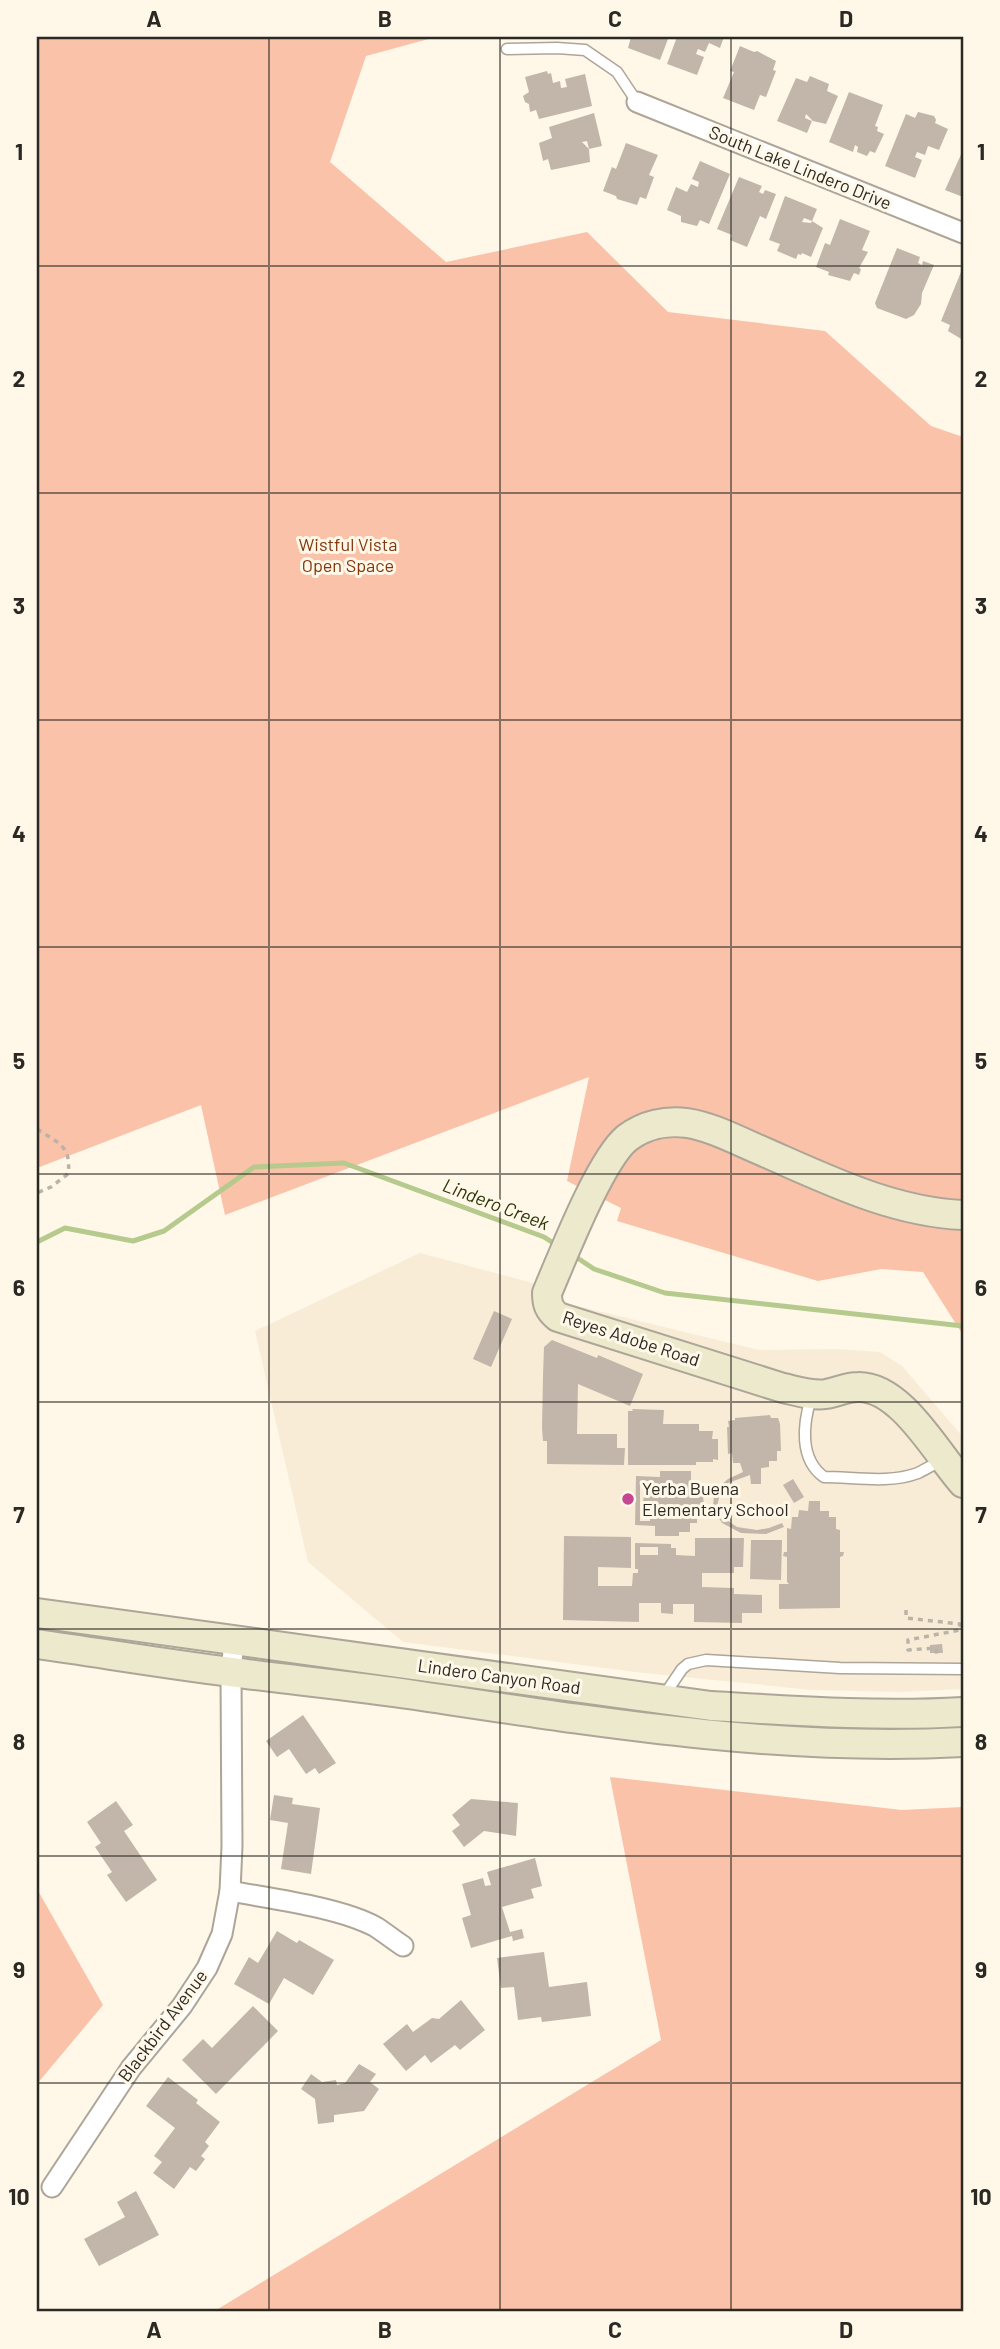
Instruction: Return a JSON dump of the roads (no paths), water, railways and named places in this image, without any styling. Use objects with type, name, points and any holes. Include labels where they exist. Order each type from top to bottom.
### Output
[{"type":"main road","name":"Reyes Adobe Road","points":[[963,1214],[908,1207],[849,1189],[712,1130],[688,1123],[664,1122],[645,1128],[626,1139],[606,1163],[547,1293],[547,1305],[558,1317],[783,1388],[812,1394],[859,1387],[880,1392],[894,1401],[925,1433],[963,1483]]},
{"type":"main road","name":"Lindero Canyon Road","points":[[37,1613],[712,1706],[817,1712],[963,1712]]},
{"type":"main road","name":"Lindero Canyon Road","points":[[37,1644],[709,1735],[828,1743],[963,1742]]},
{"type":"street","name":"South Lake Lindero Drive","points":[[638,102],[963,233]]},
{"type":"street","name":"Blackbird Avenue","points":[[52,2187],[131,2068],[182,2007],[207,1968],[222,1934],[230,1891],[231,1672],[234,1640]]},
{"type":"street","points":[[230,1891],[312,1907],[347,1917],[374,1926],[403,1946]]},
{"type":"lane","points":[[507,50],[586,50],[617,72],[638,102]]},
{"type":"lane","points":[[812,1394],[805,1418],[807,1454],[809,1461],[824,1477],[890,1479],[918,1473],[943,1460]]},
{"type":"lane","points":[[661,1699],[682,1669],[688,1664],[706,1660],[839,1668],[963,1670]]},
{"type":"waterway","name":"Lindero Creek","points":[[37,1242],[65,1228],[133,1241],[164,1231],[254,1167],[344,1163],[544,1237],[558,1246]]},
{"type":"waterway","name":"Lindero Creek","points":[[573,1255],[594,1269],[665,1293],[963,1326]]},
{"type":"place","name":"Yerba Buena Elementary School","points":[[628,1499]]},
{"type":"park label","name":"Wistful Vista Open Space","points":[[348,555]]}]
